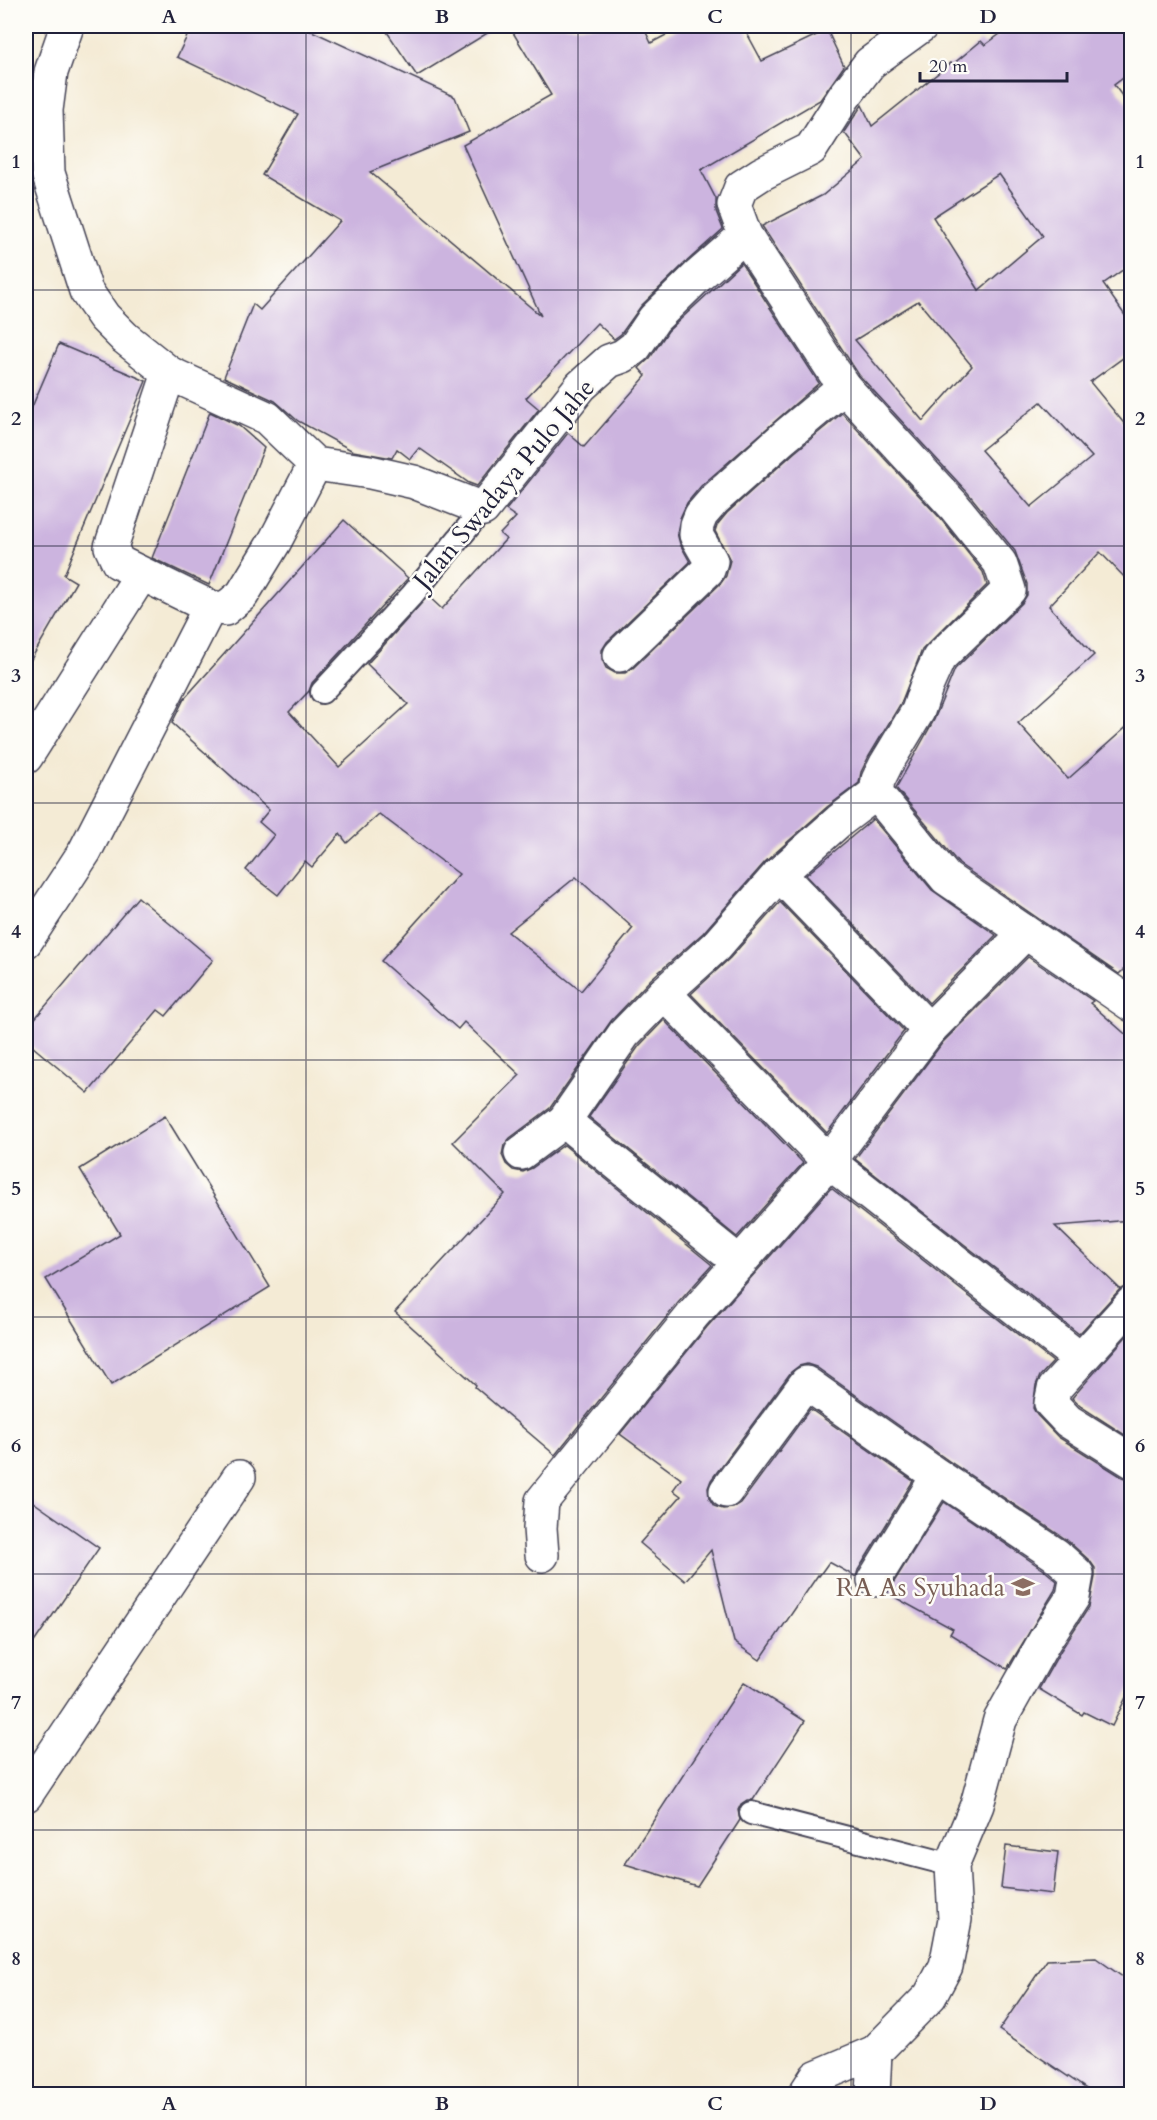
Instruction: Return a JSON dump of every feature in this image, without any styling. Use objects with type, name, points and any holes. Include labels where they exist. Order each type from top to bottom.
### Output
[{"type":"street","points":[[67,26],[51,72],[47,100],[48,173],[86,291],[104,317],[125,338],[169,373],[267,418],[315,464],[370,472],[414,482],[483,509]]},
{"type":"street","points":[[521,1153],[564,1121],[624,1034],[664,993],[716,946],[779,874],[839,821],[876,793],[878,780],[918,711],[939,658],[1008,590],[1000,563],[994,555],[954,506],[844,387],[745,235],[734,205],[741,187],[761,174],[811,149],[870,63],[921,26]]},
{"type":"street","name":"Jalan Swadaya Pulo Jahe","points":[[483,509],[582,386],[609,362],[635,347],[654,320],[697,277],[745,235]]},
{"type":"street","points":[[169,373],[111,547],[118,562],[210,607],[225,609],[242,595],[275,541],[315,464]]},
{"type":"street","points":[[620,655],[708,570],[711,561],[696,535],[701,514],[783,438],[844,387]]},
{"type":"street","points":[[26,757],[141,575]]},
{"type":"street","points":[[26,941],[85,851],[210,607]]},
{"type":"street","points":[[876,793],[946,878],[1131,1005]]},
{"type":"street","points":[[779,874],[929,1030]]},
{"type":"street","points":[[542,1555],[540,1528],[542,1501],[693,1315],[829,1162],[929,1030],[1025,933]]},
{"type":"street","points":[[664,993],[829,1162],[1080,1359]]},
{"type":"street","points":[[564,1121],[740,1263]]},
{"type":"street","points":[[1131,1303],[1054,1389],[1051,1403],[1068,1421],[1131,1461]]},
{"type":"street","points":[[726,1491],[806,1383],[1056,1555],[1077,1574],[1073,1597],[1045,1640],[1000,1720],[977,1805],[952,1865],[955,1920],[946,1965],[930,1996],[875,2052],[816,2077],[805,2094]]},
{"type":"street","points":[[874,1580],[938,1476]]},
{"type":"street","points":[[26,1795],[239,1477]]},
{"type":"street","points":[[873,2094],[875,2052]]},
{"type":"lane","name":"Jalan Swadaya Pulo Jahe","points":[[322,692],[412,595],[483,509]]},
{"type":"lane","points":[[751,1813],[952,1865]]},
{"type":"building","points":[[192,26],[301,26],[455,97],[469,132],[370,172],[541,316],[463,145],[551,95],[509,26],[643,26],[651,43],[683,26],[743,26],[762,61],[827,30],[844,66],[820,100],[701,170],[716,199],[716,211],[723,229],[641,306],[621,334],[614,339],[597,323],[526,398],[539,409],[477,486],[469,483],[419,448],[410,459],[397,449],[392,458],[353,451],[298,421],[275,401],[224,377],[253,304],[260,310],[340,221],[262,175],[298,114],[177,57]]},
{"type":"building","points":[[383,26],[499,26],[417,76]]},
{"type":"building","points":[[1011,26],[1131,26],[1131,72],[1114,85],[1131,108],[1131,264],[1103,284],[1131,324],[1131,352],[1090,382],[1127,427],[1131,424],[1131,584],[1100,552],[1049,606],[1094,655],[1018,723],[1068,779],[1131,723],[1131,962],[1119,974],[959,864],[896,788],[934,720],[955,669],[1022,603],[1027,595],[1027,584],[1015,551],[968,493],[859,375],[762,226],[823,195],[865,160],[844,132],[862,105],[872,126],[981,41],[985,45]],"holes":[[[999,174],[1043,236],[979,290],[933,217]],[[918,301],[972,366],[923,421],[855,340]],[[1041,402],[1092,457],[1031,507],[981,450]]]},
{"type":"building","points":[[741,263],[819,383],[701,486],[687,503],[680,518],[677,533],[690,562],[607,642],[602,650],[602,659],[606,668],[615,673],[625,673],[633,668],[721,583],[726,576],[730,560],[715,531],[717,525],[727,513],[795,452],[842,413],[940,518],[983,572],[987,585],[922,650],[901,703],[869,756],[861,772],[859,783],[827,807],[765,862],[703,933],[651,979],[611,1021],[550,1108],[504,1145],[502,1155],[506,1164],[513,1170],[523,1172],[564,1145],[712,1265],[678,1303],[555,1455],[475,1387],[476,1385],[395,1312],[505,1194],[453,1142],[520,1075],[464,1022],[458,1029],[381,961],[459,874],[379,814],[347,843],[340,834],[312,867],[305,861],[278,895],[246,870],[274,835],[259,822],[269,810],[172,723],[184,699],[344,520],[408,578],[312,683],[309,691],[289,712],[339,767],[408,704],[367,664],[428,596],[442,609],[506,539],[500,534],[516,517],[506,510],[568,433],[584,447],[646,376],[639,368],[650,358],[668,331]],"holes":[[[576,877],[633,928],[581,991],[508,932]]]},
{"type":"building","points":[[59,344],[146,381],[64,575],[76,582],[26,668],[26,421]]},
{"type":"building","points":[[210,412],[239,426],[264,448],[209,585],[152,558]]},
{"type":"building","points":[[873,819],[932,890],[996,935],[929,1003],[806,875]]},
{"type":"building","points":[[138,897],[213,960],[166,1016],[158,1010],[88,1093],[26,1041],[26,1029]]},
{"type":"building","points":[[780,902],[904,1031],[827,1133],[691,994],[730,958]]},
{"type":"building","points":[[1028,957],[1093,1001],[1090,1003],[1131,1039],[1131,1220],[1055,1226],[1120,1289],[1079,1334],[855,1159],[943,1042]]},
{"type":"building","points":[[664,1020],[803,1163],[737,1237],[589,1117],[639,1046]]},
{"type":"building","points":[[165,1116],[270,1287],[111,1385],[46,1279],[120,1234],[80,1169]]},
{"type":"building","points":[[831,1188],[1053,1362],[1040,1376],[1036,1385],[1033,1408],[1037,1415],[1058,1437],[1122,1477],[1131,1480],[1131,1687],[1112,1726],[1084,1712],[1082,1715],[1039,1689],[1089,1607],[1095,1577],[1095,1568],[1090,1561],[1067,1540],[949,1461],[816,1367],[807,1364],[791,1372],[711,1480],[708,1488],[709,1498],[714,1506],[723,1509],[733,1508],[741,1503],[810,1409],[913,1481],[858,1570],[856,1577],[829,1562],[760,1660],[734,1642],[711,1550],[685,1581],[640,1543],[681,1496],[673,1490],[681,1479],[620,1434],[707,1327]]},
{"type":"building","points":[[1131,1331],[1131,1439],[1080,1406],[1072,1398]]},
{"type":"building","points":[[26,1497],[99,1548],[26,1654]]},
{"type":"building","points":[[944,1502],[1057,1581],[1055,1590],[1007,1669],[950,1634],[953,1629],[887,1593]]},
{"type":"building","points":[[744,1682],[805,1721],[753,1800],[747,1800],[741,1804],[738,1810],[740,1820],[697,1886],[625,1864]]},
{"type":"building","points":[[1006,1846],[1058,1852],[1053,1894],[1001,1888]]},
{"type":"building","points":[[1096,1958],[1131,1983],[1131,2094],[1094,2094],[999,2030],[1047,1960]]},
{"type":"place","name":"RA As Syuhada","points":[[1023,1587]]}]
